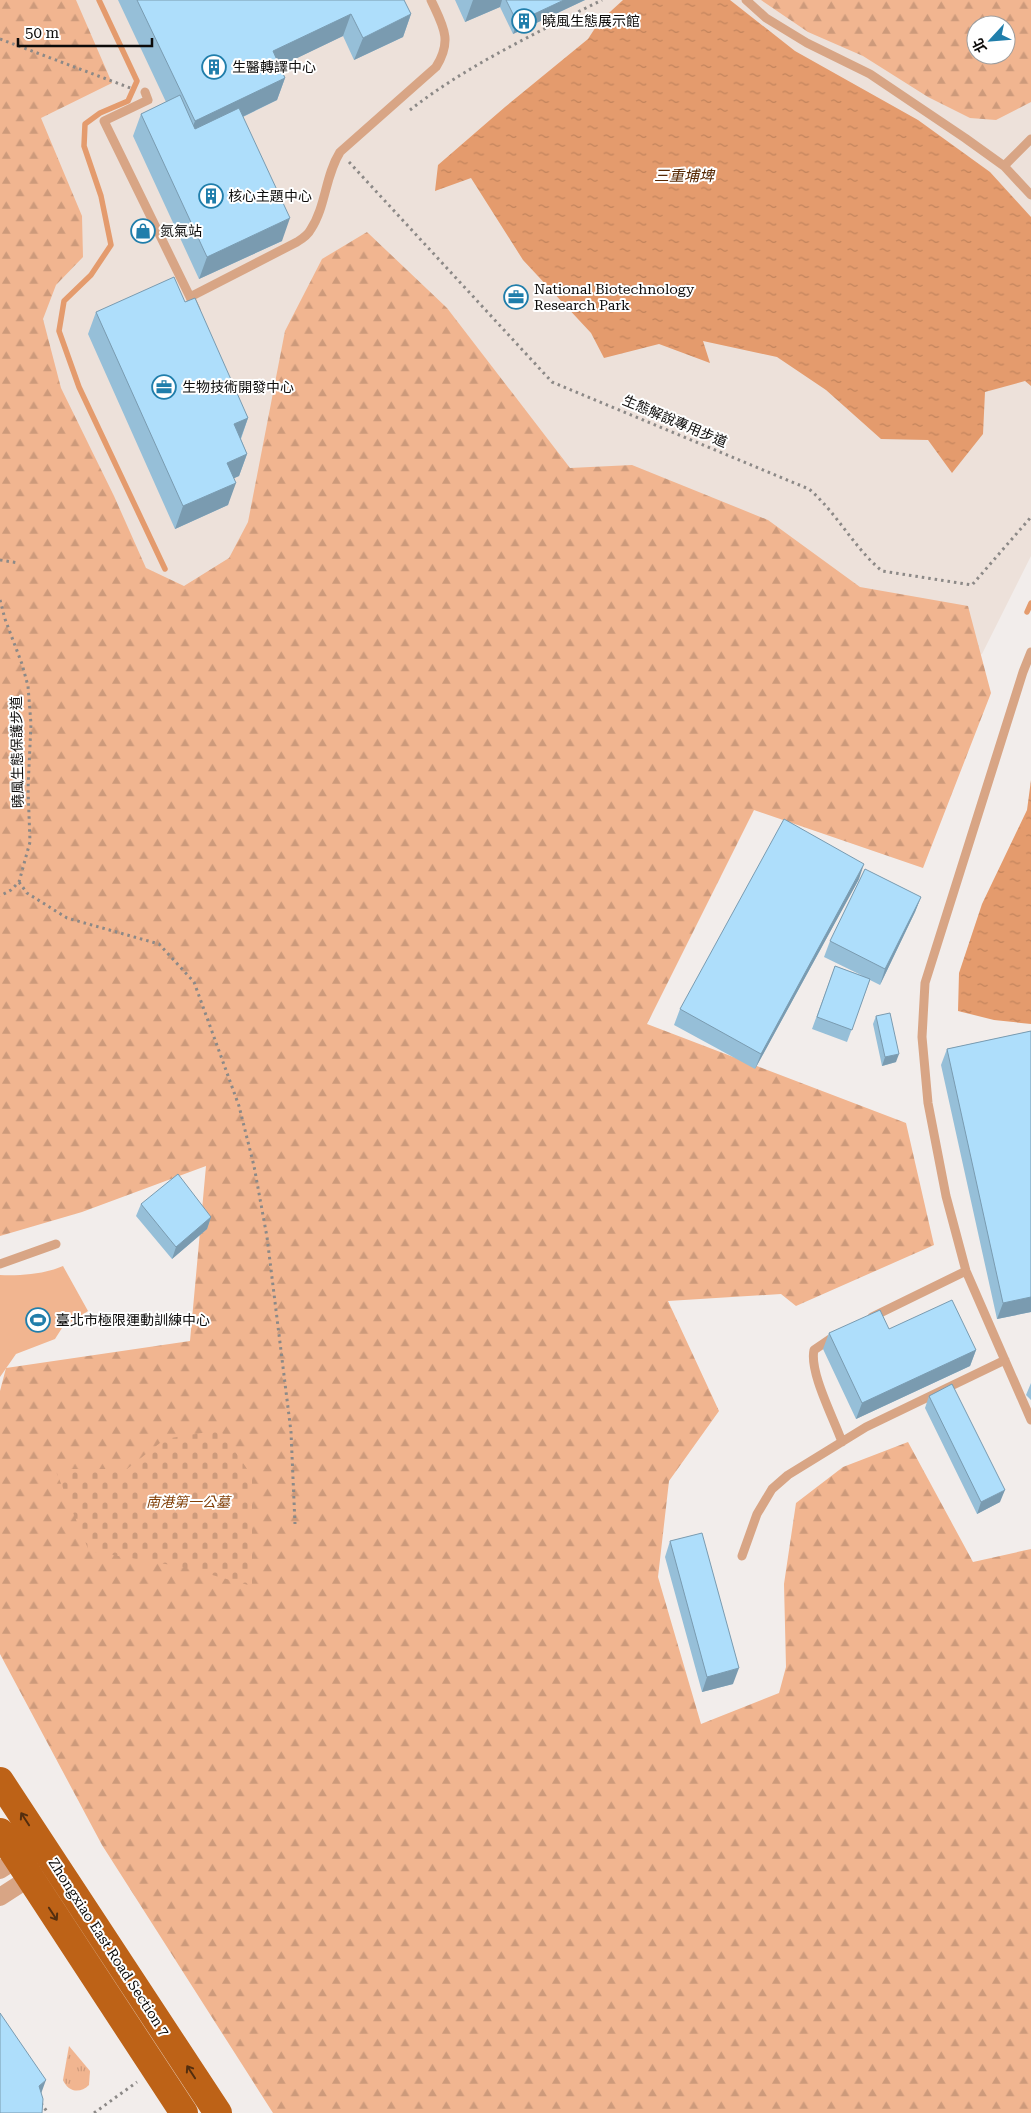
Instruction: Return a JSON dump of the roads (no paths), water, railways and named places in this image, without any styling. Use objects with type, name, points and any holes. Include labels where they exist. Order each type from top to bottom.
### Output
[{"type":"main road","name":"Zhongxiao East Road Section 7","points":[[0,1781],[218,2113]]},
{"type":"main road","name":"Zhongxiao East Road Section 7","points":[[0,1832],[16,1868],[184,2113]]},
{"type":"street","points":[[0,1897],[16,1868],[48,1852]]},
{"type":"lane","points":[[190,297],[297,242],[310,231],[316,220],[330,171],[340,152],[436,67],[442,57],[446,43],[445,32],[431,0]]},
{"type":"lane","points":[[746,0],[766,18],[807,43],[870,74],[1004,166],[1031,195]]},
{"type":"lane","points":[[145,92],[148,100],[104,121],[202,323]]},
{"type":"lane","points":[[1004,166],[1031,139]]},
{"type":"lane","points":[[1031,652],[1020,681],[925,983],[922,1037],[928,1103],[946,1196],[966,1271],[1031,1420]]},
{"type":"lane","points":[[0,1264],[56,1244]]},
{"type":"lane","points":[[861,1322],[966,1271]]},
{"type":"lane","points":[[842,1442],[815,1374],[812,1357],[814,1350],[844,1330]]},
{"type":"lane","points":[[742,1556],[757,1514],[772,1489],[788,1475],[866,1427],[1005,1360]]},
{"type":"water","name":"三重埔埤","points":[[623,0],[730,0],[795,51],[918,120],[990,172],[1031,217],[1031,386],[1025,381],[985,392],[983,434],[952,473],[928,440],[881,439],[826,390],[777,357],[703,341],[710,363],[659,344],[604,358],[591,333],[523,260],[471,178],[435,191],[438,165],[588,39],[599,22]]},
{"type":"water","points":[[1031,780],[1031,1024],[994,1020],[958,1011],[959,973],[982,904],[1027,810]]},
{"type":"waterway","points":[[99,0],[137,81],[128,101],[100,113],[85,124],[84,146],[101,196],[111,245],[91,275],[64,301],[59,331],[79,387],[165,569]]},
{"type":"waterway","points":[[1027,612],[1031,603]]},
{"type":"place","name":"曉風生態展示館","points":[[524,21]]},
{"type":"place","name":"生醫轉譯中心","points":[[214,67]]},
{"type":"place","name":"核心主題中心","points":[[211,196]]},
{"type":"place","name":"氮氣站","points":[[143,231]]},
{"type":"place","name":"National Biotechnology Research Park","points":[[516,297]]},
{"type":"place","name":"生物技術開發中心","points":[[164,387]]},
{"type":"place","name":"臺北市極限運動訓練中心","points":[[38,1320]]},
{"type":"park label","name":"南港第一公墓","points":[[188,1502]]}]
